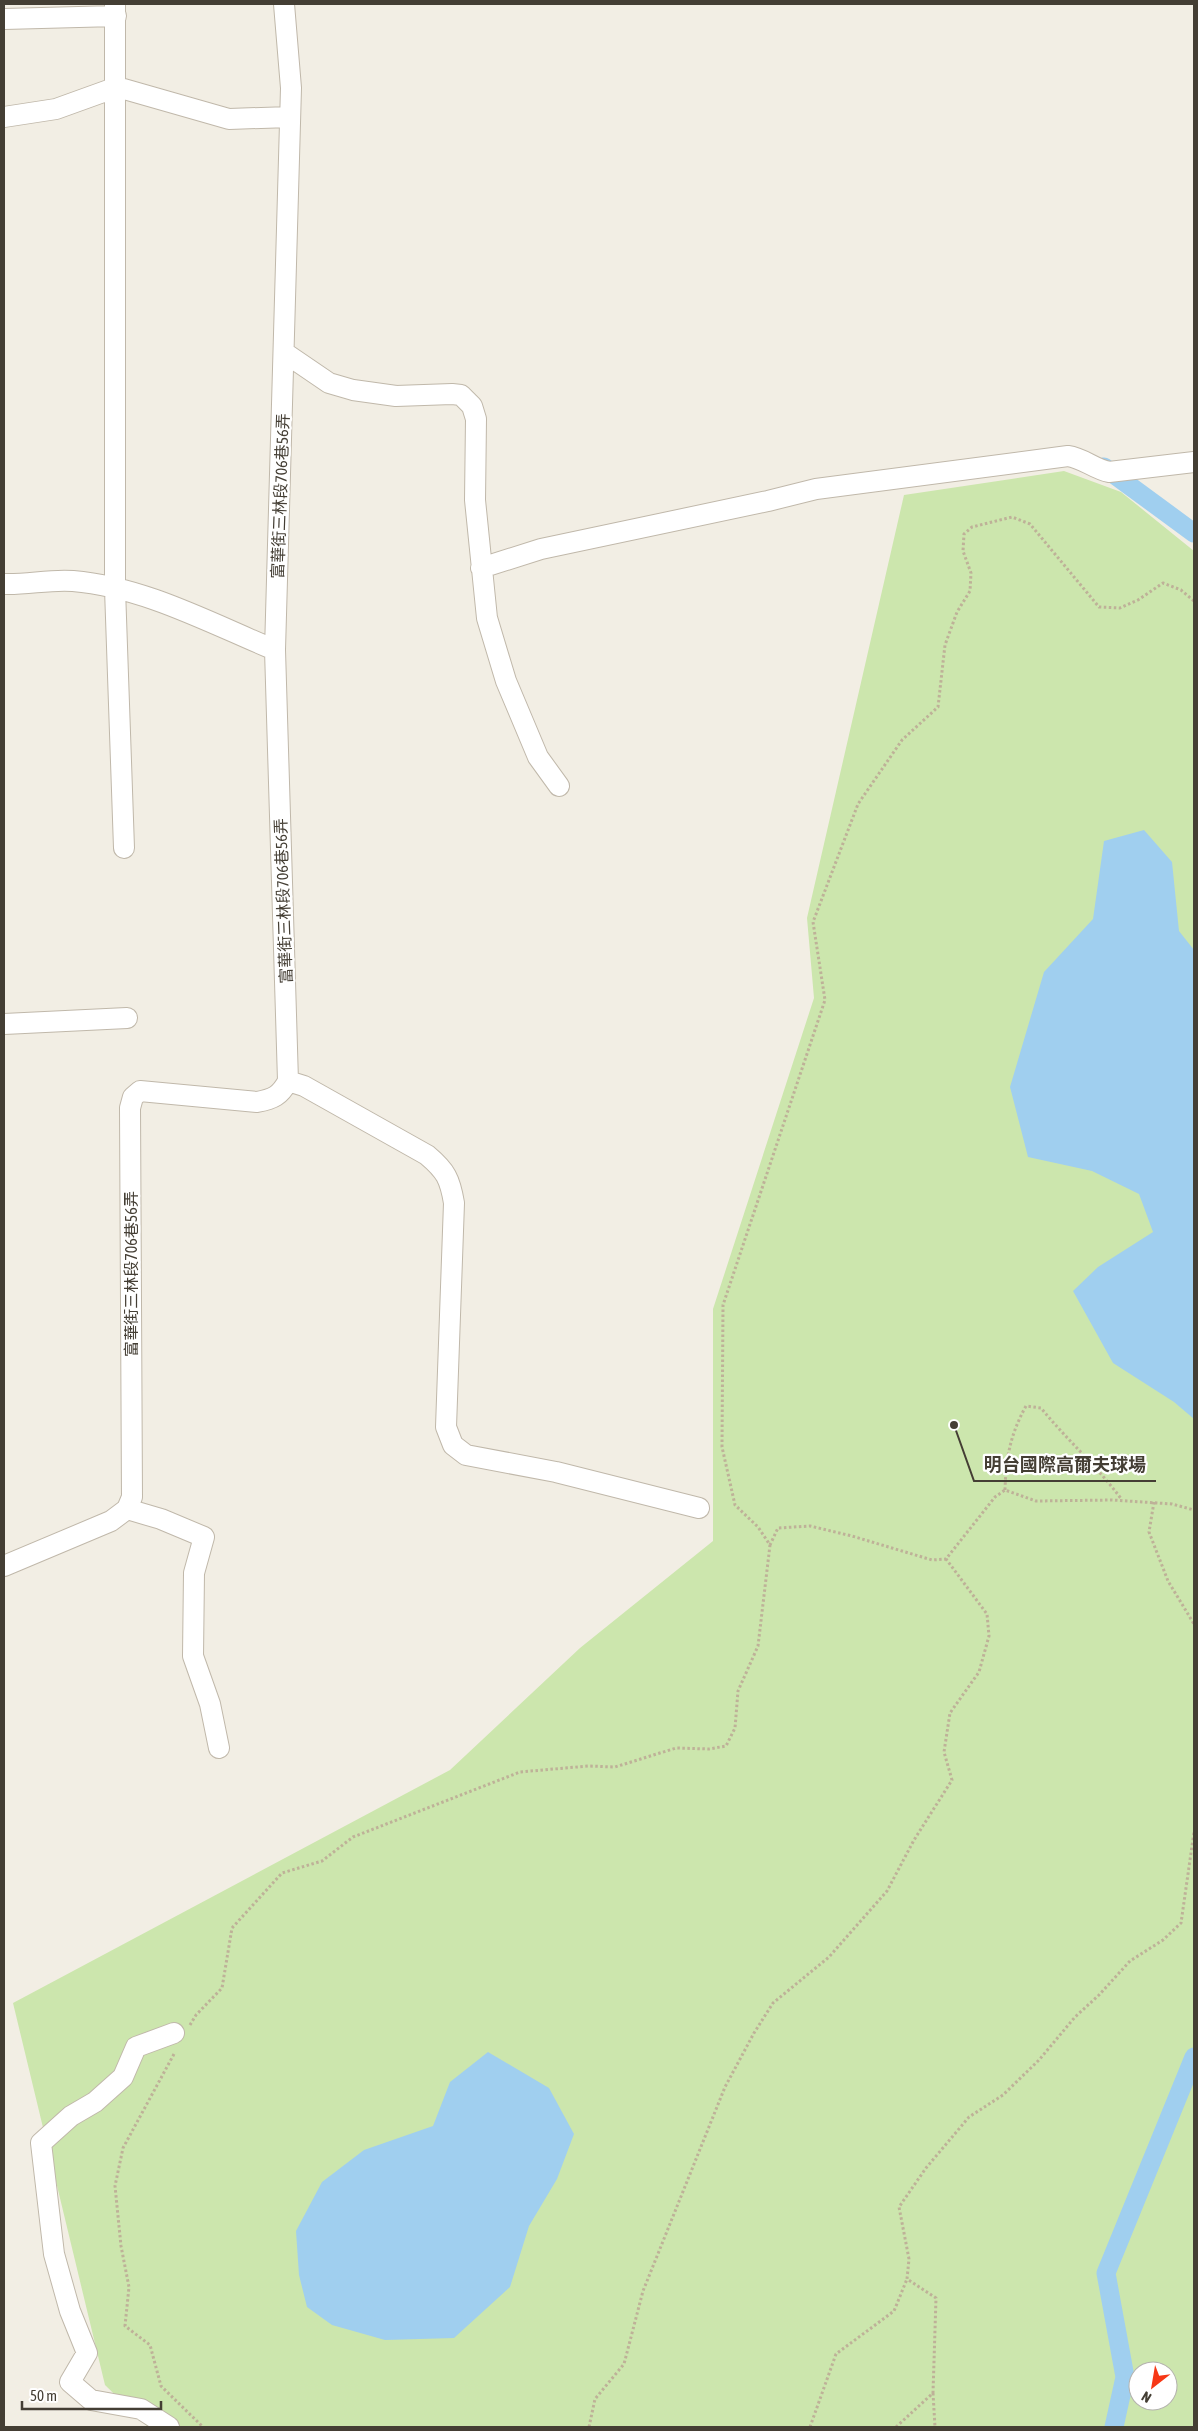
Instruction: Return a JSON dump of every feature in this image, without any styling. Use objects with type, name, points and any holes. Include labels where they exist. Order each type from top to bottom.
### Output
[{"type":"street","name":"富華街三林段706巷56弄","points":[[127,1509],[132,1498],[130,1108],[133,1097],[140,1091],[257,1102],[274,1099],[283,1091],[288,1081],[275,650],[285,353],[291,88],[284,4]]},
{"type":"street","points":[[4,18],[115,10],[117,86],[115,589],[124,848]]},
{"type":"street","points":[[4,118],[56,109],[117,86],[229,119],[290,117]]},
{"type":"street","points":[[285,353],[329,384],[396,396],[461,395],[472,406],[476,419],[475,500],[487,618],[506,681],[538,757],[559,786]]},
{"type":"street","points":[[481,568],[541,548],[768,501],[816,489],[1068,456],[1079,458],[1097,469],[1109,472],[1194,462]]},
{"type":"street","points":[[4,584],[72,581],[115,589],[156,600],[275,650]]},
{"type":"street","points":[[4,1024],[127,1018]]},
{"type":"street","points":[[288,1081],[304,1086],[427,1155],[442,1167],[450,1181],[454,1203],[446,1428],[453,1445],[466,1455],[556,1472],[699,1508]]},
{"type":"street","points":[[4,1566],[112,1521],[127,1509],[161,1519],[204,1537],[194,1573],[193,1656],[210,1704],[219,1748]]},
{"type":"street","points":[[169,2427],[141,2409],[91,2400],[70,2382],[87,2353],[70,2311],[54,2254],[41,2143],[70,2116],[95,2102],[123,2077],[136,2047],[178,2038]]},
{"type":"path","points":[[770,1546],[758,1527],[735,1504],[722,1447],[723,1305],[825,1000],[813,922],[858,804],[902,740],[938,707],[945,645],[957,612],[970,591],[971,573],[963,551],[964,534],[972,527],[1012,517],[1030,524],[1099,607],[1120,608],[1138,600],[1163,583],[1181,590],[1194,601]]},
{"type":"path","points":[[1005,1490],[1006,1458],[1018,1421],[1026,1406],[1041,1408],[1070,1442],[1102,1473],[1122,1500]]},
{"type":"path","points":[[946,1560],[995,1497],[1005,1490]]},
{"type":"path","points":[[1005,1490],[1036,1502],[1122,1500],[1172,1504],[1194,1510]]},
{"type":"path","points":[[1154,1502],[1149,1532],[1168,1580],[1194,1624]]},
{"type":"path","points":[[203,2427],[161,2386],[150,2345],[125,2326],[129,2287],[121,2246],[115,2186],[123,2148],[178,2038],[196,2015],[222,1988],[232,1928],[282,1873],[322,1861],[352,1837],[520,1772],[588,1766],[615,1767],[676,1748],[709,1749],[726,1746],[735,1728],[738,1691],[758,1646],[770,1546],[778,1528],[810,1526],[852,1536],[932,1560],[946,1560]]},
{"type":"path","points":[[589,2427],[595,2399],[624,2364],[643,2291],[725,2087],[754,2033],[773,2003],[829,1957],[887,1891],[914,1840],[952,1780],[944,1752],[950,1713],[979,1672],[988,1636],[987,1614],[946,1560]]},
{"type":"path","points":[[810,2427],[836,2354],[894,2310],[907,2279],[908,2259],[899,2206],[926,2168],[969,2116],[1004,2094],[1039,2060],[1075,2017],[1099,1995],[1130,1961],[1163,1940],[1181,1923],[1194,1832]]},
{"type":"path","points":[[907,2279],[936,2298],[933,2393],[935,2427]]},
{"type":"path","points":[[896,2427],[933,2393]]},
{"type":"green space","points":[[1064,471],[1121,492],[1194,551],[1194,2427],[148,2427],[105,2385],[13,2003],[450,1770],[580,1648],[713,1541],[713,1309],[814,998],[807,918],[904,495]]},
{"type":"water","points":[[1144,830],[1172,862],[1179,931],[1194,950],[1194,1419],[1174,1402],[1113,1363],[1073,1291],[1098,1267],[1153,1232],[1139,1194],[1092,1171],[1028,1157],[1010,1087],[1044,972],[1093,919],[1104,841]]},
{"type":"water","points":[[488,2052],[549,2088],[574,2134],[557,2179],[529,2226],[510,2287],[454,2338],[385,2340],[332,2325],[307,2307],[299,2275],[296,2231],[322,2182],[364,2150],[433,2126],[450,2082]]},
{"type":"waterway","points":[[1104,467],[1194,533]]},
{"type":"waterway","points":[[1114,2427],[1125,2377],[1106,2273],[1194,2057]]},
{"type":"place","name":"明台國際高爾夫球場","points":[[954,1425]]}]
